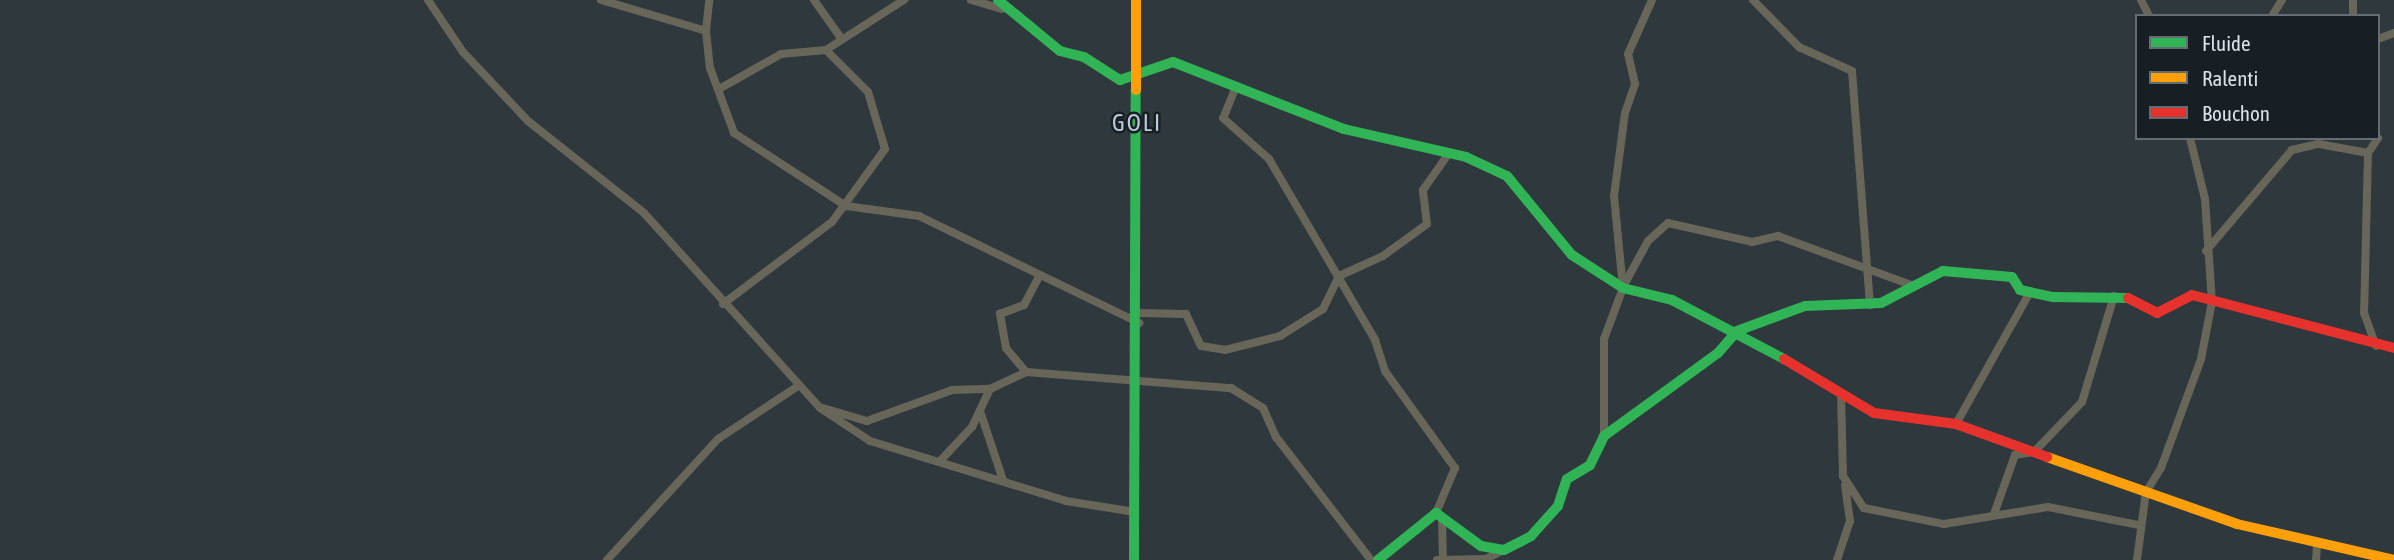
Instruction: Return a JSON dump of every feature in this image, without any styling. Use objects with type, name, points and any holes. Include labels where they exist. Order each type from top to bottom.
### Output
[{"type":"street","points":[[428,0],[463,52],[528,121],[644,213],[723,304],[820,408],[870,441],[1066,501],[1135,512]]},
{"type":"street","points":[[601,0],[632,14],[706,31]]},
{"type":"street","points":[[709,0],[706,31],[719,89],[733,133],[745,146],[789,165],[846,206],[919,216],[1039,277],[1139,318],[1186,314],[1201,346],[1225,350],[1280,336],[1323,309],[1337,281],[1427,224],[1423,190],[1449,153]]},
{"type":"street","points":[[814,0],[841,38]]},
{"type":"street","points":[[719,89],[781,54],[826,50],[904,0]]},
{"type":"street","points":[[971,0],[1000,5],[1060,51],[1084,57],[1120,80],[1138,79],[1173,62],[1235,89],[1344,128],[1449,153],[1507,176],[1572,255],[1623,288],[1672,300],[1737,331],[1874,413],[1956,424],[2146,492],[2317,544],[2394,560]]},
{"type":"street","points":[[1134,560],[1139,318],[1136,0]]},
{"type":"street","points":[[1623,288],[1614,195],[1625,113],[1636,84],[1628,54],[1652,0]]},
{"type":"street","points":[[1753,0],[1800,47],[1852,71],[1862,147],[1865,267],[1870,304]]},
{"type":"street","points":[[723,304],[846,206],[885,149],[868,93],[826,50]]},
{"type":"street","points":[[1235,89],[1223,118],[1269,159],[1337,281],[1375,340],[1385,371],[1455,468],[1439,516],[1440,559],[1486,559],[1531,536],[1558,506],[1567,479],[1590,466],[1604,436],[1604,339],[1623,288],[1648,241],[1668,223],[1752,242],[1778,236],[1911,285]]},
{"type":"street","points":[[2136,559],[2146,492],[2161,468],[2194,379],[2212,302],[2206,251],[2205,199],[2190,140]]},
{"type":"street","points":[[2376,346],[2364,313],[2368,153],[2377,140]]},
{"type":"street","points":[[2206,251],[2292,150],[2319,144],[2368,153]]},
{"type":"street","points":[[1604,436],[1718,353],[1737,331],[1805,306],[1870,304],[1943,271],[2012,276],[2030,292],[2114,296],[2157,313],[2171,312],[2192,296],[2376,346],[2394,348]]},
{"type":"street","points":[[1026,372],[1006,348],[1000,314],[1024,305],[1039,277]]},
{"type":"street","points":[[1956,424],[2030,292]]},
{"type":"street","points":[[1994,514],[2015,455],[2034,452],[2082,402],[2114,296]]},
{"type":"street","points":[[820,408],[867,421],[952,390],[990,389],[1026,372],[1138,379],[1250,396],[1371,560]]},
{"type":"street","points":[[607,560],[718,439],[798,386]]},
{"type":"street","points":[[940,461],[980,411],[990,389]]},
{"type":"street","points":[[1837,560],[1850,521],[1843,476],[1841,394]]},
{"type":"street","points":[[980,411],[1003,480]]},
{"type":"street","points":[[1843,476],[1864,508],[1917,523],[2048,507],[2139,525]]},
{"type":"street","points":[[1439,516],[1481,546],[1504,550]]},
{"type":"street","points":[[1378,560],[1439,516]]},
{"type":"street","points":[[2316,560],[2317,544]]},
{"type":"traffic: fast","points":[[998,0],[1060,51],[1084,57],[1120,80],[1173,62],[1344,129],[1466,157],[1507,176],[1572,255],[1623,288],[1672,300],[1784,359]]},
{"type":"traffic: fast","points":[[1134,560],[1136,90]]},
{"type":"traffic: fast","points":[[1378,560],[1436,513],[1481,546],[1504,550],[1531,536],[1558,506],[1567,479],[1590,465],[1604,436],[1718,353],[1737,331],[1805,306],[1881,303],[1943,271],[2012,277],[2020,290],[2054,297],[2128,298]]},
{"type":"traffic: slow","points":[[1136,0],[1136,90]]},
{"type":"traffic: slow","points":[[2047,457],[2237,524],[2394,560]]},
{"type":"traffic: jam","points":[[2128,298],[2157,313],[2192,295],[2394,348]]},
{"type":"traffic: jam","points":[[1784,359],[1874,413],[1956,424],[2047,457]]},
{"type":"district","name":"GOLI","points":[[1137,123]]}]
